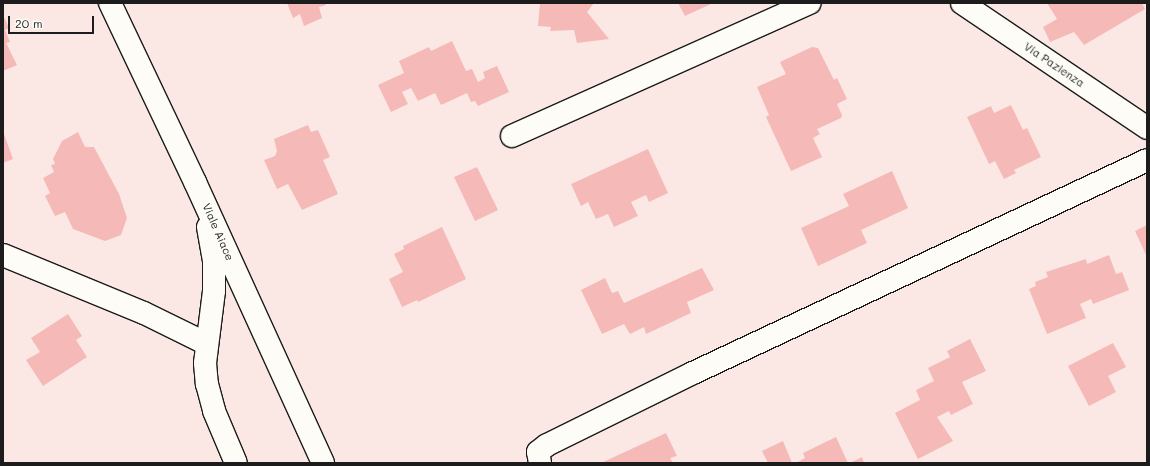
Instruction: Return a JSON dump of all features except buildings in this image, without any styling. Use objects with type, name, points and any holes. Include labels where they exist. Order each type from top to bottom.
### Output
[{"type":"street","name":"Viale Aiace","points":[[110,3],[196,182],[323,463]]},
{"type":"street","points":[[512,136],[810,3]]},
{"type":"street","name":"Via Pazienza","points":[[962,3],[1147,128]]},
{"type":"street","points":[[540,463],[538,452],[547,445],[700,370],[1147,160]]},
{"type":"street","points":[[196,182],[209,231],[214,262],[214,291],[207,344],[207,384],[214,411],[236,463]]},
{"type":"street","points":[[3,255],[144,313],[207,344]]}]
